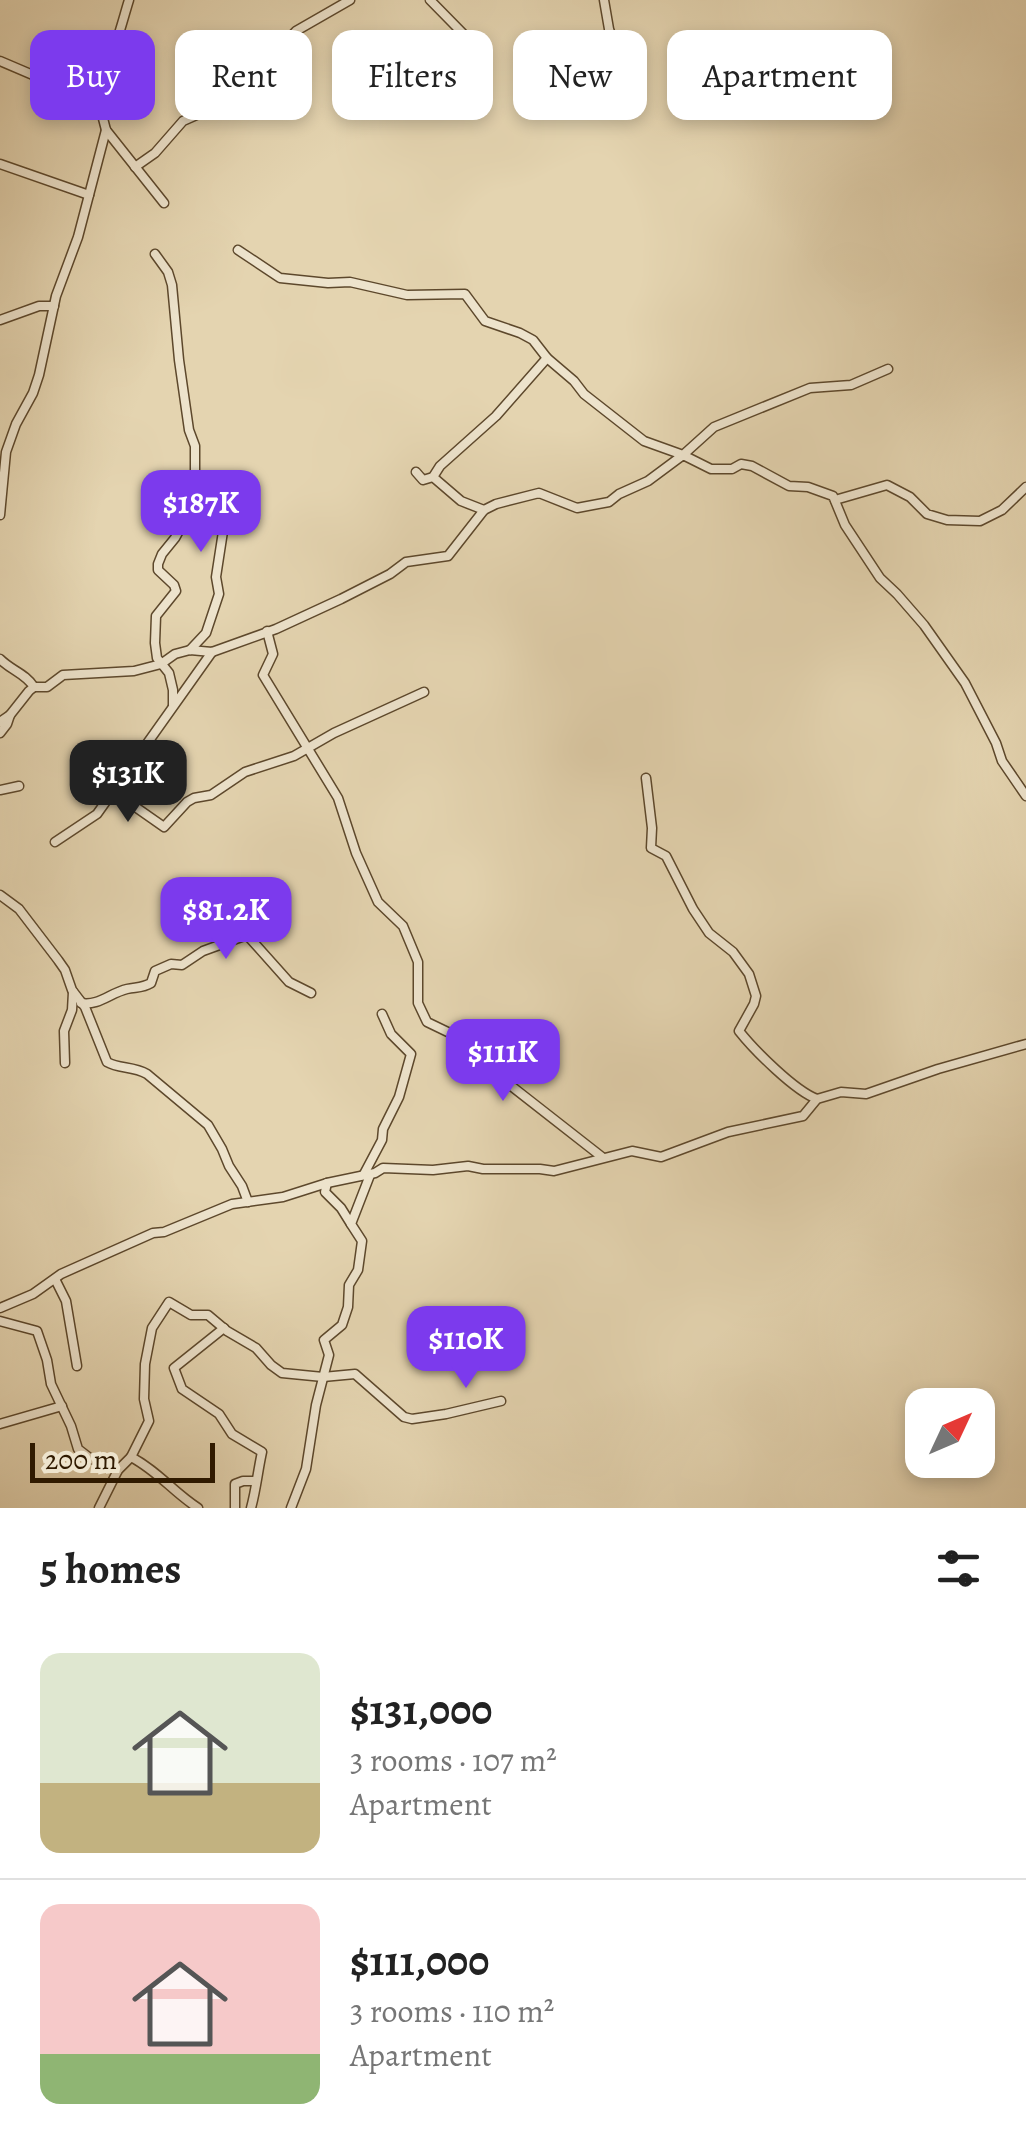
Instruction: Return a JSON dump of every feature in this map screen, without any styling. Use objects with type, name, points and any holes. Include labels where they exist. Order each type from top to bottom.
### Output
[{"type":"street","points":[[119,30],[129,0]]},
{"type":"street","points":[[135,168],[183,121],[210,109],[220,92],[269,59],[296,31],[350,0]]},
{"type":"street","points":[[430,0],[459,30]]},
{"type":"street","points":[[604,0],[609,30]]},
{"type":"street","points":[[0,61],[30,73]]},
{"type":"street","points":[[103,120],[106,130],[164,203]]},
{"type":"street","points":[[0,515],[6,452],[33,393],[54,306],[78,237],[106,130]]},
{"type":"street","points":[[0,164],[88,196]]},
{"type":"street","points":[[238,250],[280,278],[350,282],[408,295],[465,294],[486,321],[533,340],[584,394],[644,441],[711,469],[752,466],[788,486],[832,496],[880,578],[924,626],[965,683],[1002,761],[1026,796]]},
{"type":"street","points":[[155,254],[172,285],[181,377],[189,430],[196,446],[195,502],[158,564],[158,570],[176,590],[156,616],[154,643],[173,690],[172,706]]},
{"type":"street","points":[[0,320],[39,306],[54,306]]},
{"type":"street","points":[[416,472],[423,480],[433,477],[440,466],[496,416],[546,358]]},
{"type":"street","points":[[0,732],[29,690],[46,687],[62,675],[134,671],[162,664],[175,654],[190,650],[212,652],[276,630],[390,574],[406,562],[448,556],[484,510],[496,504],[538,493],[577,508],[609,502],[648,481],[714,427],[810,388],[850,385],[888,370]]},
{"type":"street","points":[[190,650],[206,633],[219,594],[216,577],[224,525],[216,518],[216,508],[200,490],[194,471]]},
{"type":"street","points":[[433,477],[461,501],[484,510]]},
{"type":"street","points":[[834,500],[887,486],[910,497],[927,514],[947,520],[980,521],[1002,510],[1026,487]]},
{"type":"street","points":[[267,632],[272,654],[264,675],[338,798],[378,902],[403,926],[418,962],[418,1003],[427,1022],[490,1060],[510,1085],[602,1158]]},
{"type":"street","points":[[55,842],[96,814],[212,652]]},
{"type":"street","points":[[0,659],[27,677],[34,687]]},
{"type":"street","points":[[114,792],[164,827],[194,798],[212,794],[245,772],[308,750],[334,733],[424,692]]},
{"type":"street","points":[[0,722],[10,715]]},
{"type":"street","points":[[646,778],[651,848],[666,856],[709,932],[733,952],[749,974],[756,996],[739,1030],[747,1042],[805,1094],[817,1099]]},
{"type":"street","points":[[0,790],[19,786]]},
{"type":"street","points":[[0,895],[19,908],[65,970],[107,1062],[147,1074],[208,1125],[248,1202]]},
{"type":"street","points":[[81,1002],[92,1005],[129,988],[144,987],[151,983],[155,970],[182,965],[203,952],[247,935],[289,982],[310,993]]},
{"type":"street","points":[[65,1063],[64,1031],[72,1010],[73,992]]},
{"type":"street","points":[[351,1224],[411,1054],[391,1034],[382,1014]]},
{"type":"street","points":[[0,1308],[153,1233],[232,1204],[283,1197],[383,1168],[433,1170],[468,1166],[554,1171],[632,1151],[661,1157],[728,1132],[803,1116],[817,1099],[841,1092],[866,1094],[938,1068],[1026,1044]]},
{"type":"street","points":[[291,1508],[306,1469],[329,1356],[324,1340],[342,1325],[362,1241],[341,1208],[324,1192],[327,1183]]},
{"type":"street","points":[[55,1279],[66,1301],[77,1366]]},
{"type":"street","points":[[100,1508],[149,1421],[144,1399],[145,1364],[152,1328],[168,1302],[191,1315],[208,1316],[256,1348],[282,1373],[354,1374],[404,1417],[462,1412],[500,1401]]},
{"type":"street","points":[[0,1321],[36,1331],[51,1384],[78,1448],[91,1459],[118,1470]]},
{"type":"street","points":[[224,1328],[174,1368],[182,1389],[218,1414],[232,1434],[262,1452],[251,1508]]},
{"type":"street","points":[[0,1424],[62,1406]]},
{"type":"street","points":[[131,1457],[158,1472],[180,1496],[198,1508]]},
{"type":"street","points":[[235,1508],[235,1484],[256,1481]]}]
